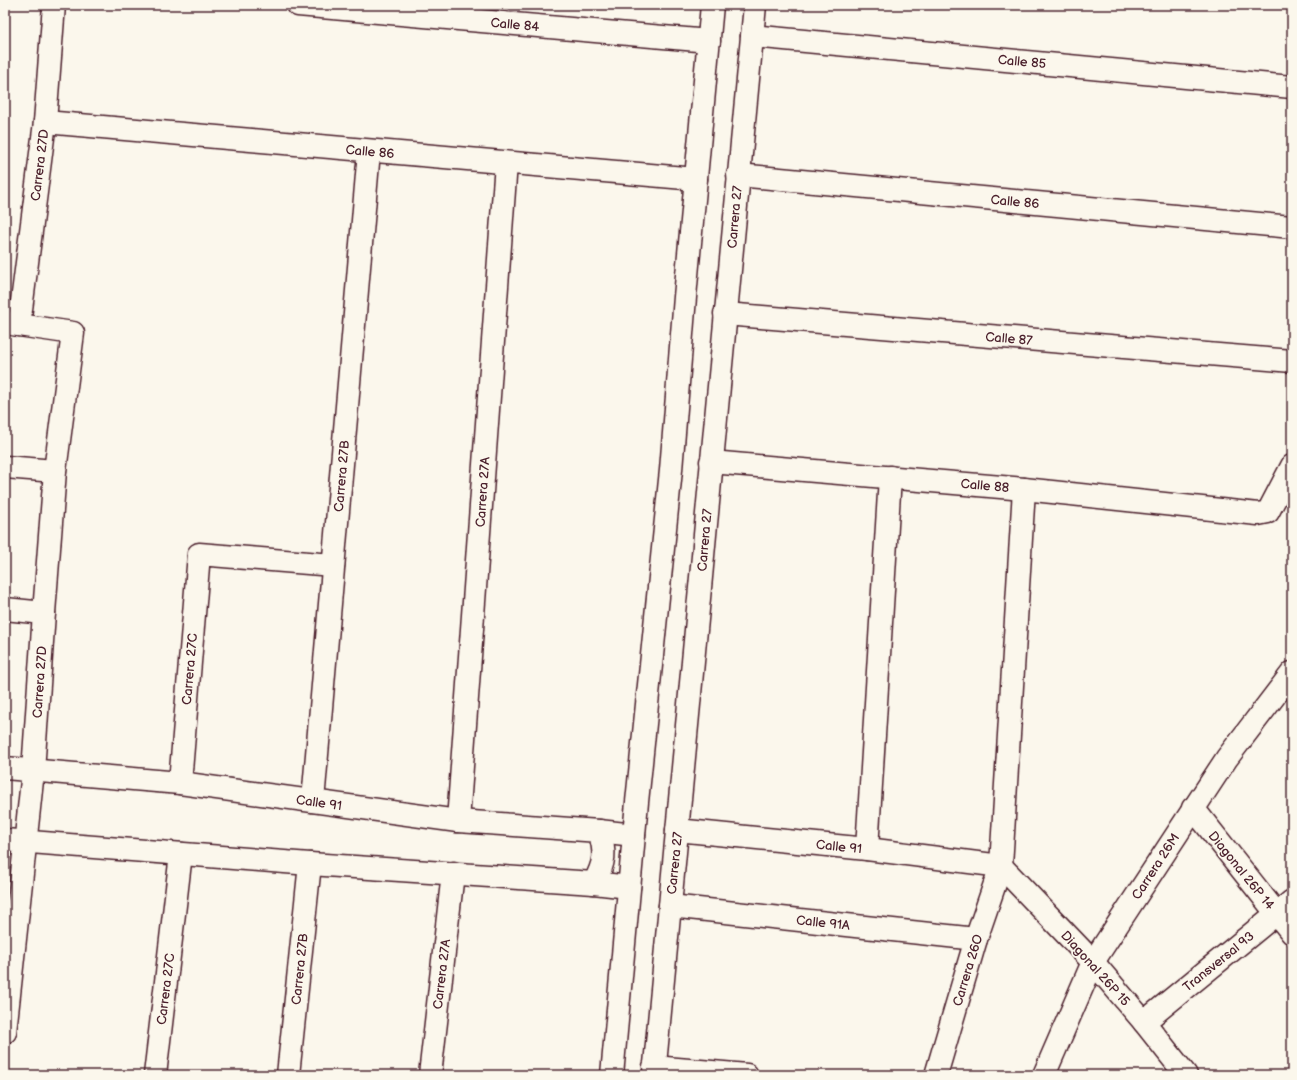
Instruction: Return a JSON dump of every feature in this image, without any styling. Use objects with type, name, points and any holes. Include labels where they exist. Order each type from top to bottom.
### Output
[{"type":"street","name":"Carrera 27D","points":[[5,1032],[15,841],[33,771],[55,471],[72,333],[12,324],[45,122],[54,5]]},
{"type":"street","name":"Calle 84","points":[[298,5],[708,41]]},
{"type":"street","points":[[612,1075],[634,835],[671,470],[712,5]]},
{"type":"street","name":"Carrera 27","points":[[654,1071],[754,5]]},
{"type":"street","name":"Calle 85","points":[[752,36],[1292,87]]},
{"type":"street","name":"Calle 86","points":[[45,122],[506,163],[696,178]]},
{"type":"street","name":"Carrera 27B","points":[[313,801],[369,151]]},
{"type":"street","name":"Carrera 27A","points":[[458,821],[506,163]]},
{"type":"street","name":"Calle 86","points":[[738,175],[1292,228]]},
{"type":"street","name":"Calle 87","points":[[725,314],[1292,361]]},
{"type":"street","name":"Calle 88","points":[[711,462],[1024,489],[1258,514],[1268,512],[1292,466]]},
{"type":"street","points":[[5,467],[55,471]]},
{"type":"street","points":[[867,849],[890,477]]},
{"type":"street","name":"Carrera 26O","points":[[936,1075],[976,939],[1001,866],[1024,489]]},
{"type":"street","name":"Carrera 27C","points":[[180,783],[199,554],[334,565]]},
{"type":"street","points":[[5,609],[44,613]]},
{"type":"street","name":"Carrera 26M","points":[[1044,1075],[1087,956],[1227,758],[1290,682]]},
{"type":"street","name":"Calle 91","points":[[5,768],[180,783],[458,821],[634,835]]},
{"type":"street","name":"Diagonal 26P 14","points":[[1193,808],[1284,907],[1292,933]]},
{"type":"street","name":"Calle 91","points":[[677,830],[867,849],[1001,866]]},
{"type":"street","points":[[594,883],[601,871],[604,858],[603,844],[598,831]]},
{"type":"street","points":[[15,841],[310,864],[594,883],[629,887]]},
{"type":"street","name":"Carrera 27C","points":[[155,1075],[181,854]]},
{"type":"street","name":"Carrera 27B","points":[[288,1075],[310,864]]},
{"type":"street","name":"Diagonal 26P 15","points":[[1001,866],[1087,956],[1144,1022],[1186,1075]]},
{"type":"street","name":"Carrera 27A","points":[[430,1075],[453,874]]},
{"type":"street","name":"Calle 91A","points":[[670,906],[976,939]]},
{"type":"street","name":"Transversal 93","points":[[1144,1022],[1284,907]]},
{"type":"street","points":[[654,1071],[747,1075]]}]
